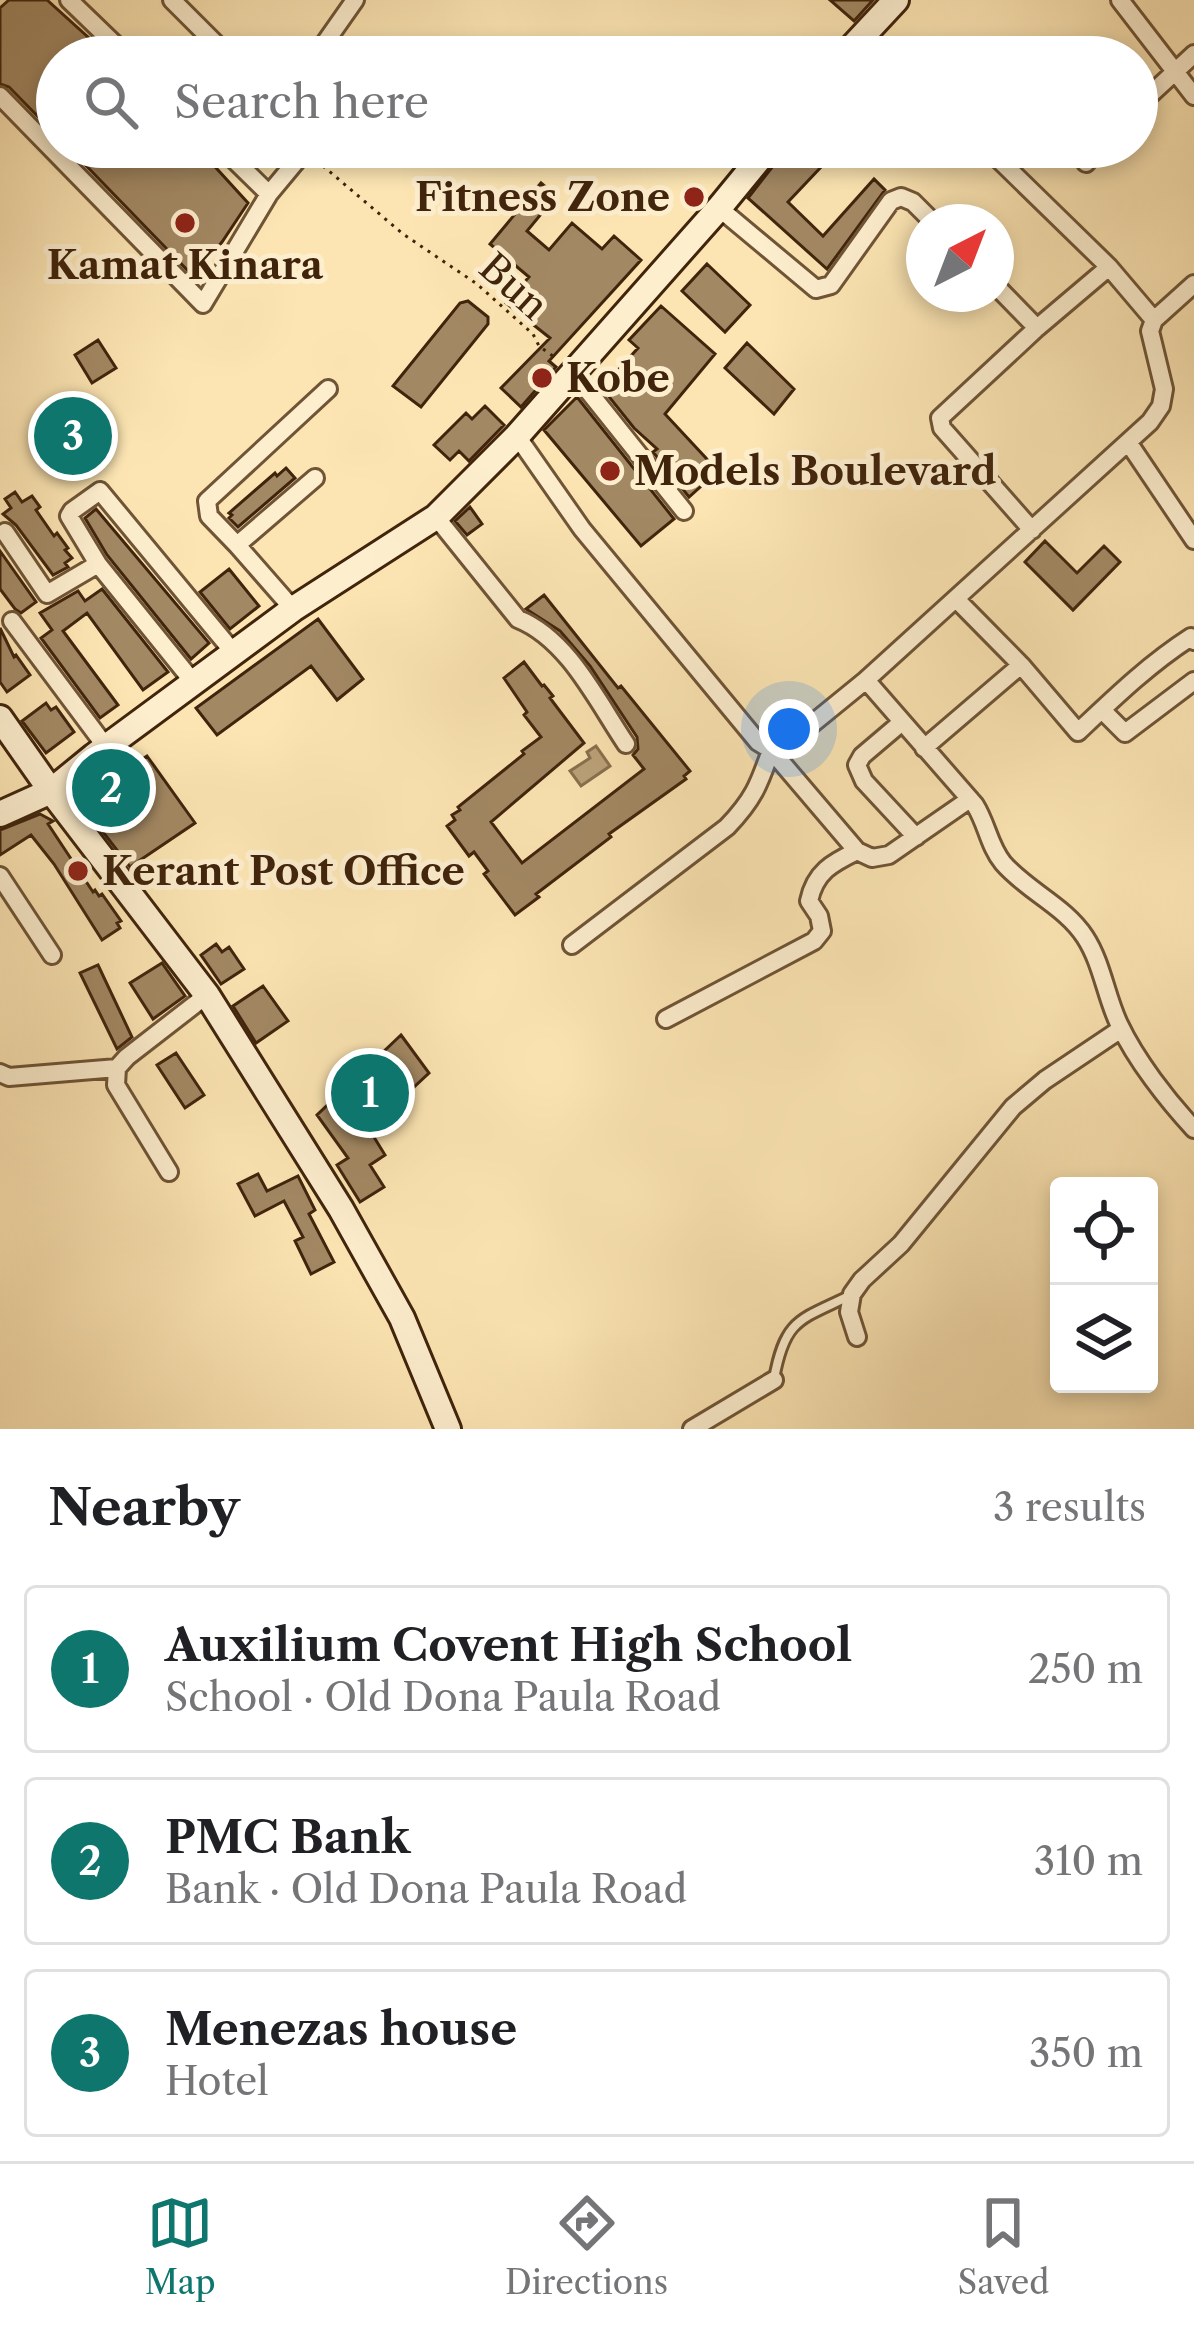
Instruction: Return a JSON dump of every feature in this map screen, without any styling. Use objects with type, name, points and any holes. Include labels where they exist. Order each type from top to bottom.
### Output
[{"type":"main road","points":[[860,36],[896,0]]},
{"type":"main road","points":[[0,814],[51,791],[293,609],[436,517],[518,436],[752,168]]},
{"type":"main road","points":[[0,718],[207,995],[341,1209],[402,1318],[448,1429]]},
{"type":"street","points":[[69,0],[106,36]]},
{"type":"street","points":[[172,0],[208,36]]},
{"type":"street","points":[[330,36],[355,0]]},
{"type":"street","points":[[1120,0],[1149,36]]},
{"type":"street","points":[[863,32],[867,36]]},
{"type":"street","points":[[1158,48],[1194,95]]},
{"type":"street","points":[[1158,87],[1194,54]]},
{"type":"street","points":[[0,96],[36,133]]},
{"type":"street","points":[[70,168],[203,304],[269,194],[291,168]]},
{"type":"street","points":[[242,168],[269,194]]},
{"type":"street","points":[[1008,168],[1109,267],[1154,320]]},
{"type":"street","points":[[719,208],[816,289],[831,285],[891,201],[901,197],[915,204]]},
{"type":"street","points":[[1032,530],[942,428],[940,418],[1109,267]]},
{"type":"street","points":[[771,750],[784,746],[866,680],[1150,422],[1161,406],[1164,389],[1150,331],[1154,320],[1194,284]]},
{"type":"street","points":[[1014,304],[1037,328]]},
{"type":"street","points":[[573,372],[683,511]]},
{"type":"street","points":[[293,609],[209,515],[207,501],[328,389]]},
{"type":"street","points":[[518,436],[582,529],[758,742],[771,750],[857,851],[872,858],[890,855],[970,799]]},
{"type":"street","points":[[1128,442],[1194,540]]},
{"type":"street","points":[[237,544],[314,478]]},
{"type":"street","points":[[194,683],[98,564],[69,517],[72,511],[100,491],[234,653]]},
{"type":"street","points":[[436,517],[518,619],[550,639],[580,674],[626,744]]},
{"type":"street","points":[[4,532],[47,594],[98,564]]},
{"type":"street","points":[[956,599],[1078,732],[1161,656],[1191,637],[1194,641]]},
{"type":"street","points":[[12,621],[106,747]]},
{"type":"street","points":[[925,748],[1021,665]]},
{"type":"street","points":[[866,680],[970,799],[1004,865],[1085,936],[1121,1029],[1194,1129]]},
{"type":"street","points":[[1102,710],[1125,733],[1194,681]]},
{"type":"street","points":[[902,722],[857,764],[864,781],[916,837]]},
{"type":"street","points":[[572,945],[727,827],[749,804],[771,750]]},
{"type":"street","points":[[667,1018],[814,941],[822,931],[809,901],[812,884],[826,866],[857,851]]},
{"type":"street","points":[[0,876],[52,955]]},
{"type":"street","points":[[169,1172],[116,1085],[117,1068],[207,995]]},
{"type":"street","points":[[857,1337],[849,1312],[852,1294],[862,1280],[901,1244],[1013,1107],[1121,1029]]},
{"type":"street","points":[[0,1072],[8,1077],[117,1068]]},
{"type":"street","points":[[692,1429],[774,1380]]},
{"type":"lane","points":[[774,1380],[779,1350],[795,1323],[852,1294]]},
{"type":"path","name":"Bun","points":[[329,168],[403,233],[477,284],[533,334],[538,346],[573,372]]},
{"type":"shaded area","points":[[596,746],[610,766],[581,786],[570,771],[590,758],[587,752]]},
{"type":"building","points":[[9,0],[47,0],[87,36],[36,36],[36,115],[0,84],[0,8]]},
{"type":"building","points":[[830,0],[873,0],[854,21]]},
{"type":"building","name":"Kamat Kinara","points":[[88,168],[216,168],[248,203],[193,276]]},
{"type":"building","points":[[772,168],[820,168],[788,202],[823,236],[874,179],[885,190],[827,269],[748,198]]},
{"type":"building","points":[[541,183],[556,196],[527,231],[549,250],[572,223],[602,249],[614,236],[641,260],[549,361],[556,367],[521,407],[501,388],[550,338],[506,303],[529,277],[490,244]]},
{"type":"building","points":[[707,264],[750,305],[725,332],[682,291]]},
{"type":"building","points":[[468,301],[488,317],[488,324],[421,407],[393,386],[460,303]]},
{"type":"building","points":[[661,306],[715,354],[665,414],[718,471],[689,497],[653,452],[657,449],[602,388],[638,348],[629,340]]},
{"type":"building","points":[[98,340],[116,368],[92,383],[75,355]]},
{"type":"building","points":[[747,343],[794,389],[774,414],[725,368]]},
{"type":"building","name":"Models Boulevard","points":[[577,397],[674,519],[641,546],[544,430]]},
{"type":"building","points":[[485,406],[504,425],[469,461],[459,451],[450,460],[434,445],[466,413],[472,419]]},
{"type":"building","points":[[72,427],[88,449],[74,458],[66,457],[54,442]]},
{"type":"building","points":[[286,468],[295,478],[238,527],[229,513]]},
{"type":"building","points":[[15,492],[22,502],[32,496],[40,507],[36,510],[68,548],[72,558],[65,563],[68,567],[53,575],[3,514],[11,508],[5,499]]},
{"type":"building","points":[[470,507],[482,524],[467,535],[455,521]]},
{"type":"building","points":[[96,509],[209,643],[191,659],[107,555],[85,518]]},
{"type":"building","points":[[1045,541],[1077,573],[1104,546],[1120,562],[1073,610],[1025,562]]},
{"type":"building","points":[[0,551],[36,602],[21,613],[0,589]]},
{"type":"building","points":[[229,569],[259,606],[230,629],[200,592]]},
{"type":"building","points":[[102,589],[168,672],[143,690],[87,613],[63,631],[118,705],[100,718],[41,638],[52,630],[40,613],[78,591],[85,601]]},
{"type":"building","points":[[544,595],[690,771],[686,779],[609,834],[515,915],[484,874],[488,871],[474,852],[469,856],[447,826],[455,820],[452,815],[458,807],[541,737],[504,678],[524,662],[584,743],[491,822],[522,863],[644,769],[633,755],[637,737],[590,666],[560,631],[526,609]]},
{"type":"building","points":[[318,619],[363,679],[337,700],[311,666],[217,735],[196,708]]},
{"type":"building","points":[[0,628],[14,657],[30,675],[7,692],[0,682]]},
{"type":"building","points":[[46,703],[51,710],[56,707],[74,732],[46,753],[22,721]]},
{"type":"building","points":[[147,756],[195,823],[130,867],[79,801]]},
{"type":"building","points":[[40,814],[53,821],[48,824],[93,892],[102,894],[121,921],[117,923],[120,928],[102,940],[31,835],[0,855],[0,830]]},
{"type":"building","points":[[216,944],[222,952],[229,947],[244,969],[221,984],[201,955]]},
{"type":"building","points":[[162,963],[185,996],[153,1019],[130,983]]},
{"type":"building","points":[[98,965],[132,1037],[117,1049],[80,973]]},
{"type":"building","points":[[263,986],[288,1021],[256,1043],[233,1006]]},
{"type":"building","points":[[401,1035],[429,1073],[369,1129],[385,1155],[370,1165],[384,1187],[360,1202],[337,1165],[348,1158],[317,1115]]},
{"type":"building","points":[[176,1053],[204,1095],[185,1108],[157,1065]]},
{"type":"building","points":[[258,1174],[267,1191],[298,1176],[315,1210],[309,1214],[334,1262],[311,1274],[295,1241],[303,1237],[284,1201],[255,1216],[238,1184]]},
{"type":"place","name":"Fitness Zone","points":[[694,197]]},
{"type":"place","name":"Kamat Kinara","points":[[185,223]]},
{"type":"place","name":"Kobe","points":[[542,378]]},
{"type":"place","name":"Menezas house","points":[[73,436]]},
{"type":"place","name":"Models Boulevard","points":[[610,471]]},
{"type":"place","name":"PMC Bank","points":[[111,788]]},
{"type":"place","name":"Kerant Post Office","points":[[78,871]]},
{"type":"place","name":"Auxilium Covent High School","points":[[370,1093]]}]
